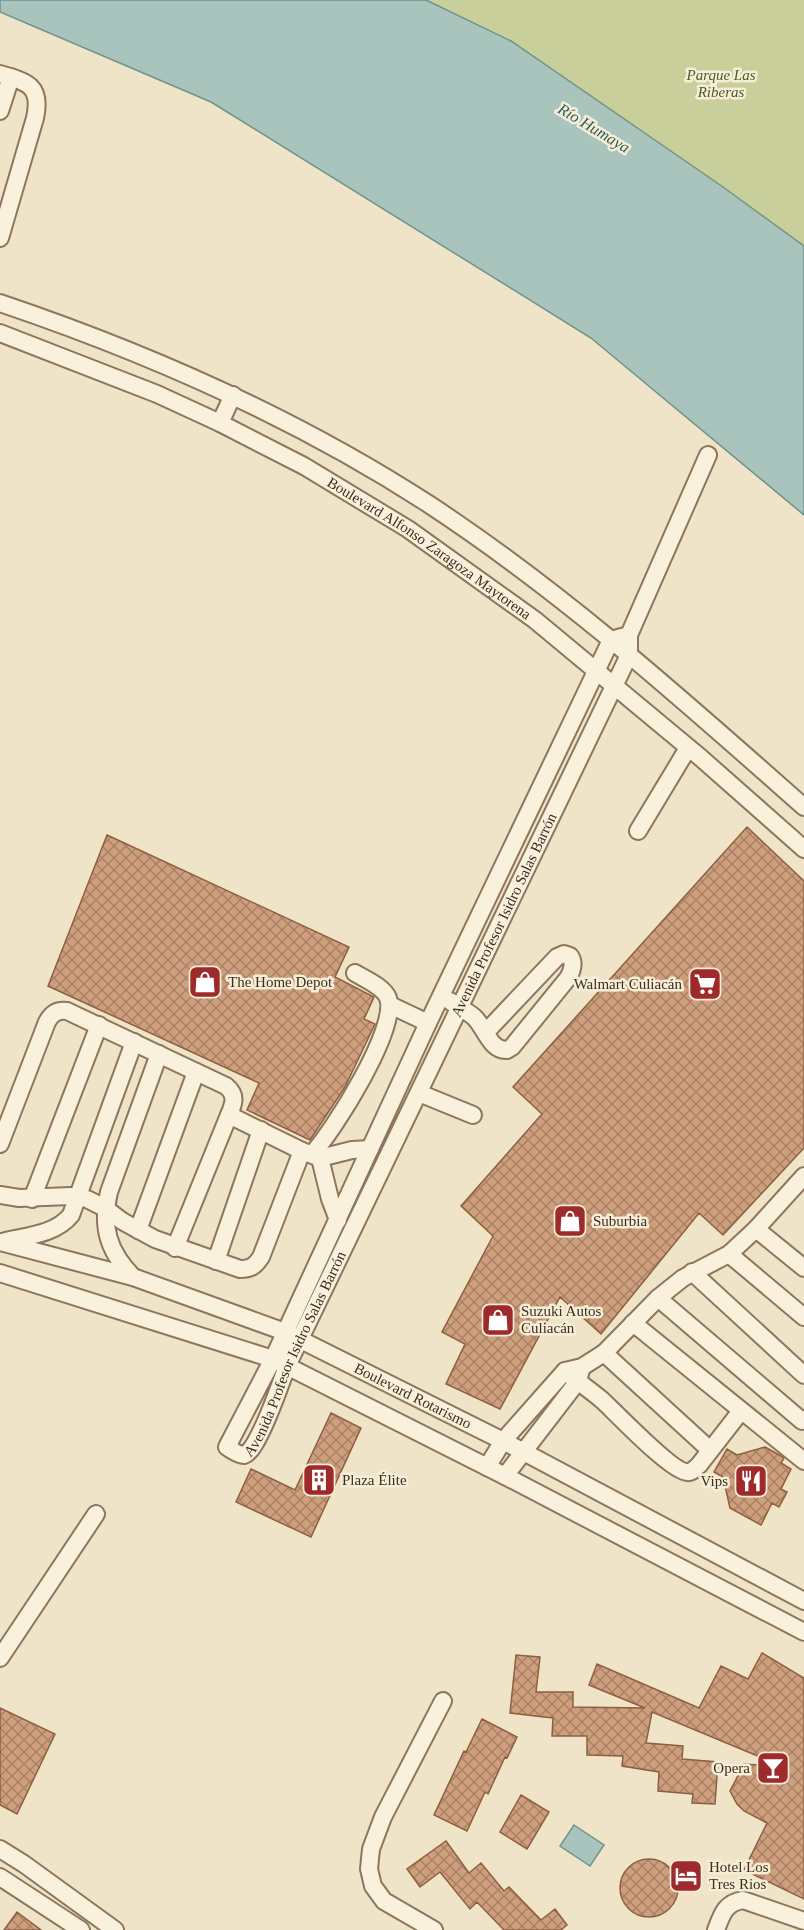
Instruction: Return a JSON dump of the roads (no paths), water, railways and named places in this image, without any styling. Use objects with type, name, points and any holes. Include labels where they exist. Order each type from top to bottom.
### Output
[{"type":"street","points":[[0,111],[5,75],[31,86],[37,96],[36,118],[0,238]]},
{"type":"street","points":[[0,303],[132,351],[233,395],[334,448],[430,506],[552,592],[804,807]]},
{"type":"street","name":"Boulevard Alfonso Zaragoza Maytorena","points":[[0,333],[147,390],[220,423],[304,466],[408,529],[527,614],[597,670],[614,688],[688,748],[804,849]]},
{"type":"street","points":[[220,423],[233,395]]},
{"type":"street","name":"Avenida Profesor Isidro Salas Barrón","points":[[280,1362],[268,1416],[250,1452],[243,1455],[237,1454],[227,1447],[280,1362],[419,1093],[614,688],[629,656],[629,635],[708,455]]},
{"type":"street","points":[[611,640],[629,635]]},
{"type":"street","name":"Avenida Profesor Isidro Salas Barrón","points":[[292,1336],[338,1220],[370,1149],[611,640]]},
{"type":"street","points":[[638,831],[688,748]]},
{"type":"street","points":[[442,996],[476,1019],[498,1048],[507,1050],[512,1047],[568,978],[573,966],[570,956],[564,954],[557,957],[486,1032]]},
{"type":"street","points":[[0,1195],[32,1199],[79,1197],[105,1208],[138,1230],[175,1248],[240,1269],[250,1269],[261,1257],[311,1154],[326,1138],[371,1063],[387,1026],[390,1005],[386,994],[355,973]]},
{"type":"street","points":[[390,1005],[428,1023]]},
{"type":"street","points":[[0,1144],[50,1017],[60,1010],[99,1025],[231,1090],[234,1100],[175,1248]]},
{"type":"street","points":[[32,1199],[99,1025]]},
{"type":"street","points":[[0,1242],[59,1226],[71,1215],[134,1042]]},
{"type":"street","points":[[134,1277],[123,1267],[111,1245],[105,1222],[105,1208],[159,1054]]},
{"type":"street","points":[[138,1230],[196,1072]]},
{"type":"street","points":[[419,1093],[473,1115]]},
{"type":"street","points":[[229,1114],[311,1154],[370,1149]]},
{"type":"street","points":[[216,1261],[261,1130]]},
{"type":"street","points":[[311,1154],[338,1220]]},
{"type":"street","points":[[487,1467],[503,1441],[575,1373],[604,1353],[658,1298],[692,1272],[729,1254],[756,1229],[804,1176]]},
{"type":"street","points":[[756,1229],[804,1268]]},
{"type":"street","name":"Boulevard Rotarismo","points":[[0,1242],[134,1277],[292,1336],[503,1441],[804,1601]]},
{"type":"street","points":[[729,1254],[804,1317]]},
{"type":"street","points":[[692,1272],[804,1375]]},
{"type":"street","name":"Boulevard Rotarismo","points":[[0,1273],[280,1362],[802,1627]]},
{"type":"street","points":[[658,1298],[803,1421]]},
{"type":"street","points":[[633,1323],[804,1461]]},
{"type":"street","points":[[604,1353],[710,1450]]},
{"type":"street","points":[[575,1373],[655,1450],[686,1473],[692,1471],[741,1411]]},
{"type":"street","points":[[505,1476],[575,1373]]},
{"type":"street","points":[[0,1658],[96,1514]]},
{"type":"street","points":[[434,1930],[384,1901],[373,1886],[369,1869],[371,1850],[383,1817],[443,1701]]},
{"type":"street","points":[[0,1849],[115,1930]]},
{"type":"street","points":[[0,1877],[81,1930]]},
{"type":"street","points":[[716,1930],[725,1907],[734,1901],[743,1900],[804,1921]]},
{"type":"water","name":"Río Humaya","points":[[0,0],[426,0],[511,41],[723,187],[804,246],[804,515],[591,338],[211,102],[0,12]]},
{"type":"water","points":[[574,1825],[604,1845],[590,1866],[560,1846]]},
{"type":"place","name":"The Home Depot","points":[[205,982]]},
{"type":"place","name":"Walmart Culiacán","points":[[705,984]]},
{"type":"place","name":"Suburbia","points":[[570,1221]]},
{"type":"place","name":"Suzuki Autos Culiacán","points":[[498,1320]]},
{"type":"place","name":"Plaza Élite","points":[[319,1480]]},
{"type":"place","name":"Vips","points":[[751,1481]]},
{"type":"place","name":"Opera","points":[[773,1768]]},
{"type":"place","name":"Hotel Los Tres Rios","points":[[686,1876]]},
{"type":"park label","name":"Parque Las Riberas","points":[[721,84]]}]
